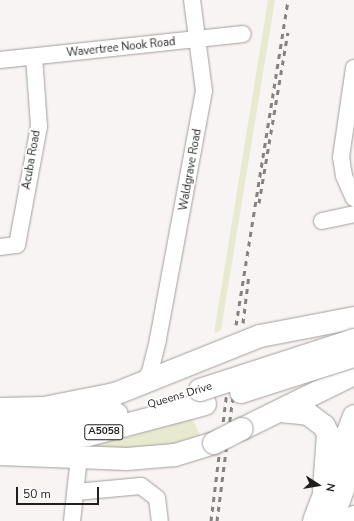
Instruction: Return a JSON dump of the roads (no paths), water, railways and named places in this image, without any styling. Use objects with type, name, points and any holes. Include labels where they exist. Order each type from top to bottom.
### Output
[{"type":"highway","points":[[0,409],[44,408],[115,394],[183,369],[260,336],[352,319]]},
{"type":"highway","name":"Queens Drive","points":[[0,443],[88,435],[202,397],[354,340]]},
{"type":"highway","name":"Queens Drive","points":[[0,425],[91,419],[202,397],[354,356]]},
{"type":"highway","points":[[0,454],[127,459],[175,455],[214,443],[354,374]]},
{"type":"highway","points":[[281,411],[308,414],[324,426],[328,434],[324,490]]},
{"type":"highway","points":[[314,521],[324,490],[354,416]]},
{"type":"highway","points":[[332,521],[354,458]]},
{"type":"highway","points":[[353,521],[354,517]]},
{"type":"street","name":"Waldgrave Road","points":[[141,385],[150,372],[158,339],[204,91],[192,0]]},
{"type":"street","name":"Wavertree Nook Road","points":[[0,60],[243,34]]},
{"type":"street","name":"Acuba Road","points":[[0,247],[17,245],[37,134],[34,56]]},
{"type":"street","points":[[354,68],[351,109],[341,157],[344,176],[354,198]]},
{"type":"street","points":[[322,221],[354,214]]},
{"type":"street","name":"Waldgrave Road","points":[[158,339],[162,359],[183,369]]},
{"type":"street","points":[[72,521],[79,458]]},
{"type":"street","points":[[76,492],[141,486],[156,498],[160,521]]},
{"type":"railway","points":[[236,325],[288,0]]},
{"type":"railway","points":[[259,203],[288,32]]},
{"type":"railway","points":[[243,323],[249,274]]},
{"type":"railway","points":[[217,521],[236,373]]},
{"type":"railway","points":[[211,521],[229,375]]}]
